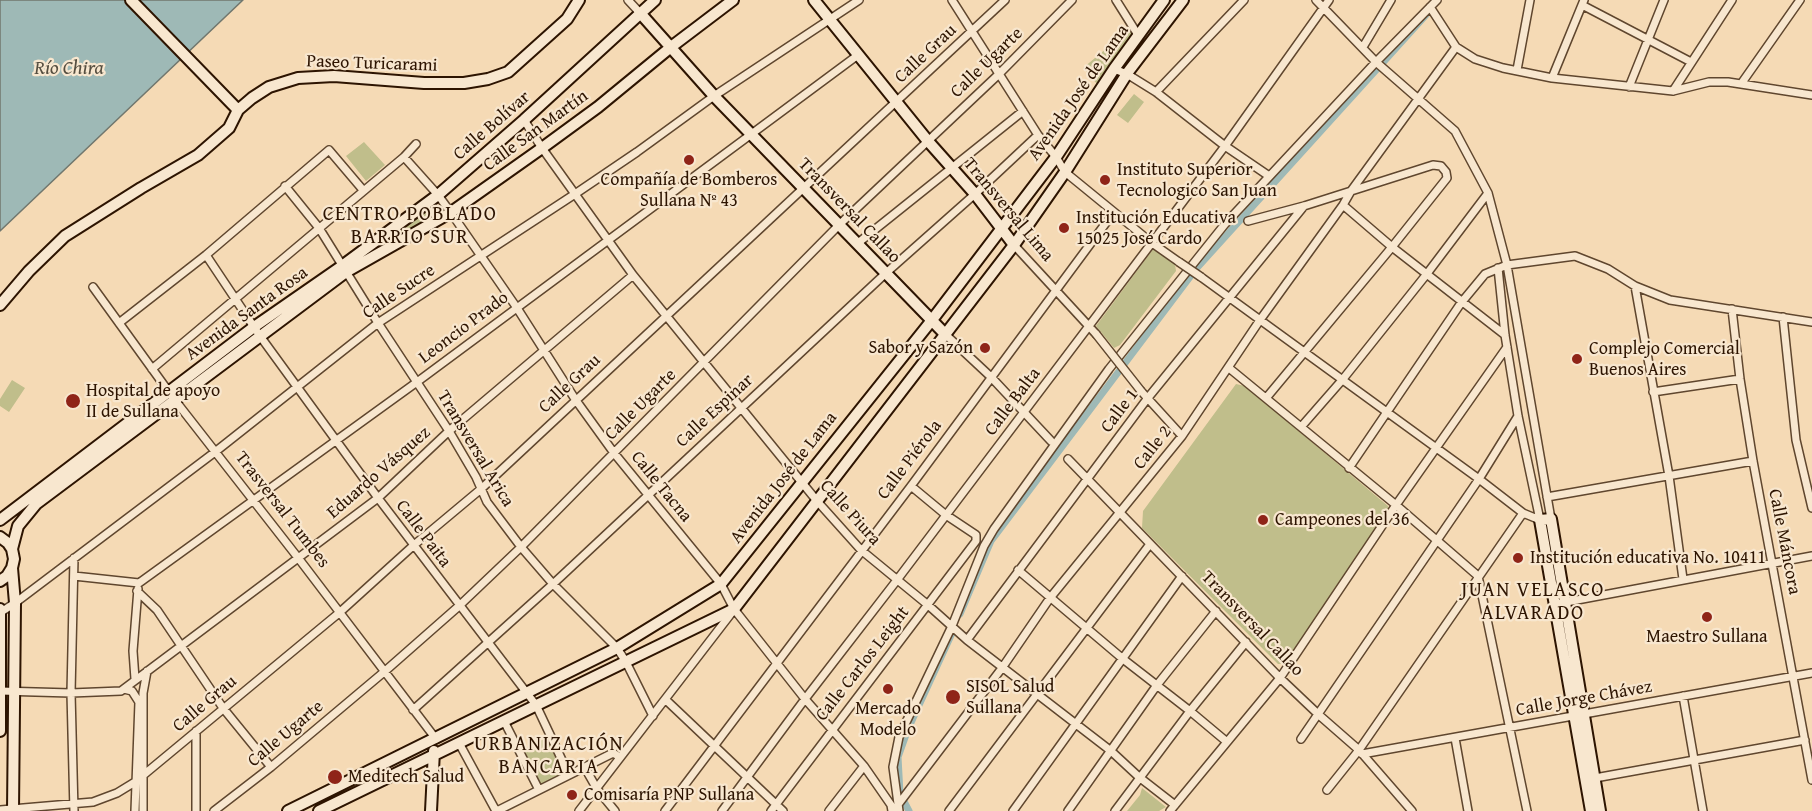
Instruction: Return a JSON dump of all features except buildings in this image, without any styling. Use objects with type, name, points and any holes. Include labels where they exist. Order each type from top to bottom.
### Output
[{"type":"street","points":[[131,0],[238,110]]},
{"type":"street","name":"Paseo Turicarami","points":[[0,306],[28,271],[65,236],[141,188],[198,156],[229,128],[238,110],[269,87],[298,78],[334,76],[424,84],[464,83],[488,79],[508,72],[567,19],[579,0]]},
{"type":"street","name":"Transversal Callao","points":[[628,0],[714,96],[1051,441]]},
{"type":"street","name":"Calle Bolívar","points":[[344,269],[438,195],[655,0]]},
{"type":"street","name":"Calle San Martín","points":[[344,269],[450,213],[598,107],[733,0]]},
{"type":"street","name":"Transversal Lima","points":[[814,0],[927,140],[975,194],[1014,245],[1089,325],[1141,392],[1182,436]]},
{"type":"street","name":"Calle Sucre","points":[[1,611],[15,603],[215,452],[378,323],[575,194],[714,96],[829,18],[860,0]]},
{"type":"street","points":[[952,0],[1038,135],[1065,172],[1152,243],[1388,412],[1523,513],[1546,520]]},
{"type":"street","name":"Calle Grau","points":[[0,810],[74,808],[106,798],[135,782],[339,613],[414,545],[481,489],[1005,0]]},
{"type":"street","name":"Calle Ugarte","points":[[214,811],[271,767],[459,606],[521,547],[840,224],[999,74],[1072,0]]},
{"type":"street","points":[[1116,0],[1138,35]]},
{"type":"street","name":"Avenida José de Lama","points":[[288,811],[305,807],[525,692],[617,648],[721,584],[801,481],[932,320],[1056,157],[1114,69],[1164,0]]},
{"type":"street","points":[[1156,92],[1244,0]]},
{"type":"street","points":[[1316,0],[1377,62],[1455,131],[1488,193],[1507,265],[1547,497],[1546,520]]},
{"type":"street","name":"Calle Balta","points":[[722,811],[1225,146],[1329,0]]},
{"type":"street","points":[[1363,47],[1391,0]]},
{"type":"street","points":[[896,809],[892,767],[899,737],[952,626],[984,546],[994,529],[1109,369],[1225,224],[1437,0]]},
{"type":"street","points":[[1517,70],[1530,0]]},
{"type":"street","points":[[1629,87],[1664,0]]},
{"type":"street","points":[[1673,91],[1732,0]]},
{"type":"street","points":[[1741,84],[1800,0]]},
{"type":"street","name":"Avenida José de Lama","points":[[319,811],[735,609],[1014,245],[1065,172],[1127,74],[1180,1]]},
{"type":"street","points":[[1552,78],[1583,2],[1690,62]]},
{"type":"street","points":[[1430,7],[1456,47],[1475,59],[1503,68],[1552,78],[1673,91],[1709,82],[1741,84],[1812,96]]},
{"type":"street","name":"Calle 2","points":[[896,809],[1002,668],[1050,598],[1182,436],[1260,320],[1456,47]]},
{"type":"street","name":"Leoncio Prado","points":[[138,587],[858,55]]},
{"type":"street","points":[[1114,69],[1127,74],[1156,92],[1225,146],[1269,176]]},
{"type":"street","points":[[858,243],[1023,111]]},
{"type":"street","name":"Calle Piura","points":[[524,120],[633,275],[817,501],[861,550],[967,640],[1111,751],[1172,808]]},
{"type":"street","name":"Calle Espinar","points":[[412,710],[553,584],[886,273],[1038,135]]},
{"type":"street","points":[[152,369],[404,157],[416,144]]},
{"type":"street","points":[[119,323],[206,255],[329,150],[363,190]]},
{"type":"street","name":"Calle Tacna","points":[[404,157],[438,195],[482,256],[575,399],[614,453],[721,584],[735,609],[805,699],[864,766],[896,809]]},
{"type":"street","points":[[1248,221],[1304,206],[1433,165],[1441,166],[1446,172],[1447,178],[1267,397]]},
{"type":"street","name":"Transversal Arica","points":[[285,186],[319,228],[449,431],[487,501],[521,547],[553,584],[617,648],[653,716]]},
{"type":"street","points":[[1301,427],[1343,380],[1488,193]]},
{"type":"street","points":[[1343,205],[1426,275],[1505,335]]},
{"type":"street","name":"Calle 1","points":[[967,640],[1148,399],[1304,206]]},
{"type":"street","name":"Calle Piérola","points":[[665,811],[911,486],[1114,212]]},
{"type":"street","name":"Calle Paita","points":[[206,255],[296,387],[459,606],[536,705],[569,775]]},
{"type":"street","points":[[1349,468],[1461,303],[1485,274],[1507,265],[1575,256],[1608,269],[1635,286],[1670,300],[1812,322]]},
{"type":"street","points":[[1498,268],[1505,335],[1518,416],[1546,520],[1579,715],[1591,811]]},
{"type":"street","name":"Avenida Santa Rosa","points":[[12,810],[15,603],[12,549],[18,526],[36,504],[172,396],[257,331],[344,269]]},
{"type":"street","name":"Eduardo Vásquez","points":[[124,688],[378,498],[449,431],[633,275]]},
{"type":"street","points":[[1635,286],[1669,476],[1683,579]]},
{"type":"street","name":"Trasversal Tumbes","points":[[93,287],[172,396],[435,739]]},
{"type":"street","name":"Calle Máncora","points":[[1732,309],[1753,461],[1812,780]]},
{"type":"street","points":[[1783,317],[1796,440],[1812,508]]},
{"type":"street","points":[[1172,808],[1280,678],[1396,505],[1507,347]]},
{"type":"street","points":[[1229,368],[1267,397],[1478,576],[1527,811]]},
{"type":"street","points":[[1653,392],[1740,380]]},
{"type":"street","name":"Avenida Santa Rosa","points":[[0,520],[172,396]]},
{"type":"street","points":[[1301,739],[1319,716],[1479,479],[1518,416]]},
{"type":"street","name":"Transversal Callao","points":[[1068,459],[1280,678],[1360,752],[1412,811]]},
{"type":"street","points":[[1547,497],[1753,461]]},
{"type":"street","points":[[911,486],[946,515]]},
{"type":"street","points":[[1327,790],[1360,752],[1523,513]]},
{"type":"street","name":"Calle Carlos Leight","points":[[774,808],[976,541],[976,535],[946,515]]},
{"type":"street","points":[[0,537],[12,549]]},
{"type":"street","points":[[949,811],[1150,544]]},
{"type":"street","points":[[1560,603],[1812,556]]},
{"type":"street","points":[[74,558],[71,693],[74,808]]},
{"type":"street","points":[[0,581],[12,568]]},
{"type":"street","points":[[1018,570],[1123,659],[1227,742]]},
{"type":"street","points":[[74,576],[138,587],[157,610],[223,708],[271,767]]},
{"type":"street","points":[[1013,811],[1182,576]]},
{"type":"street","points":[[135,679],[133,651],[138,587]]},
{"type":"street","points":[[579,811],[735,609]]},
{"type":"street","points":[[0,731],[1,611]]},
{"type":"street","points":[[1068,811],[1157,685],[1216,611]]},
{"type":"street","points":[[1115,811],[1190,711],[1246,642]]},
{"type":"street","points":[[143,811],[143,693],[147,671]]},
{"type":"street","name":"Calle Jorge Chávez","points":[[1360,752],[1455,738],[1812,673]]},
{"type":"street","points":[[1,691],[116,692],[124,688],[132,691],[139,702],[135,811]]},
{"type":"street","points":[[1683,696],[1703,811]]},
{"type":"street","points":[[666,700],[747,778],[774,808],[783,811]]},
{"type":"street","points":[[1579,715],[1595,778],[1600,811]]},
{"type":"street","points":[[504,721],[539,790]]},
{"type":"street","points":[[196,731],[196,811]]},
{"type":"street","points":[[1455,738],[1468,811]]},
{"type":"street","points":[[431,811],[435,739]]},
{"type":"street","points":[[1595,778],[1804,740]]},
{"type":"street","points":[[459,743],[496,811],[613,753],[620,757]]},
{"type":"street","points":[[828,811],[864,766]]},
{"type":"street","points":[[585,768],[597,789],[615,811]]},
{"type":"shaded area","points":[[1132,27],[1138,35],[1098,85],[1083,68]]},
{"type":"shaded area","points":[[1134,94],[1144,102],[1128,123],[1117,115]]},
{"type":"shaded area","points":[[364,142],[385,165],[366,181],[346,156]]},
{"type":"shaded area","points":[[433,201],[445,213],[354,265],[351,261]]},
{"type":"shaded area","points":[[1154,248],[1175,264],[1176,271],[1120,345],[1114,348],[1096,326]]},
{"type":"shaded area","points":[[12,380],[25,388],[9,412],[0,406],[0,399]]},
{"type":"shaded area","name":"Campeones del 36","points":[[1236,384],[1245,386],[1388,506],[1388,511],[1286,664],[1278,664],[1142,528],[1143,511]]},
{"type":"shaded area","points":[[548,737],[566,772],[538,786],[520,751]]},
{"type":"shaded area","points":[[1142,788],[1166,807],[1159,811],[1127,811],[1140,795]]},
{"type":"water","name":"Río Chira","points":[[0,0],[243,0],[0,231]]},
{"type":"waterway","points":[[960,614],[991,541],[1196,269],[1426,15]]},
{"type":"waterway","points":[[909,811],[900,794],[898,757],[908,729],[953,631]]},
{"type":"place","name":"Compañía de Bomberos Sullana Nº 43","points":[[689,160]]},
{"type":"place","name":"Instituto Superior Tecnologico San Juan","points":[[1105,180]]},
{"type":"place","name":"Institución Educativa 15025 José Cardo","points":[[1064,228]]},
{"type":"place","name":"Sabor y Sazón","points":[[985,348]]},
{"type":"place","name":"Complejo Comercial Buenos Aires","points":[[1577,359]]},
{"type":"place","name":"Hospital de apoyo II de Sullana","points":[[73,401]]},
{"type":"place","name":"Campeones del 36","points":[[1263,520]]},
{"type":"place","name":"Institución educativa No. 10411","points":[[1518,558]]},
{"type":"place","name":"Maestro Sullana","points":[[1707,617]]},
{"type":"place","name":"Mercado Modelo","points":[[888,689]]},
{"type":"place","name":"SISOL Salud Sullana","points":[[953,697]]},
{"type":"place","name":"Meditech Salud","points":[[335,777]]},
{"type":"place","name":"Comisaría PNP Sullana","points":[[572,795]]},
{"type":"district","name":"CENTRO POBLADO BARRIO SUR","points":[[410,226]]},
{"type":"district","name":"JUAN VELASCO ALVARADO","points":[[1533,602]]},
{"type":"district","name":"URBANIZACIÓN BANCARIA","points":[[549,756]]}]
